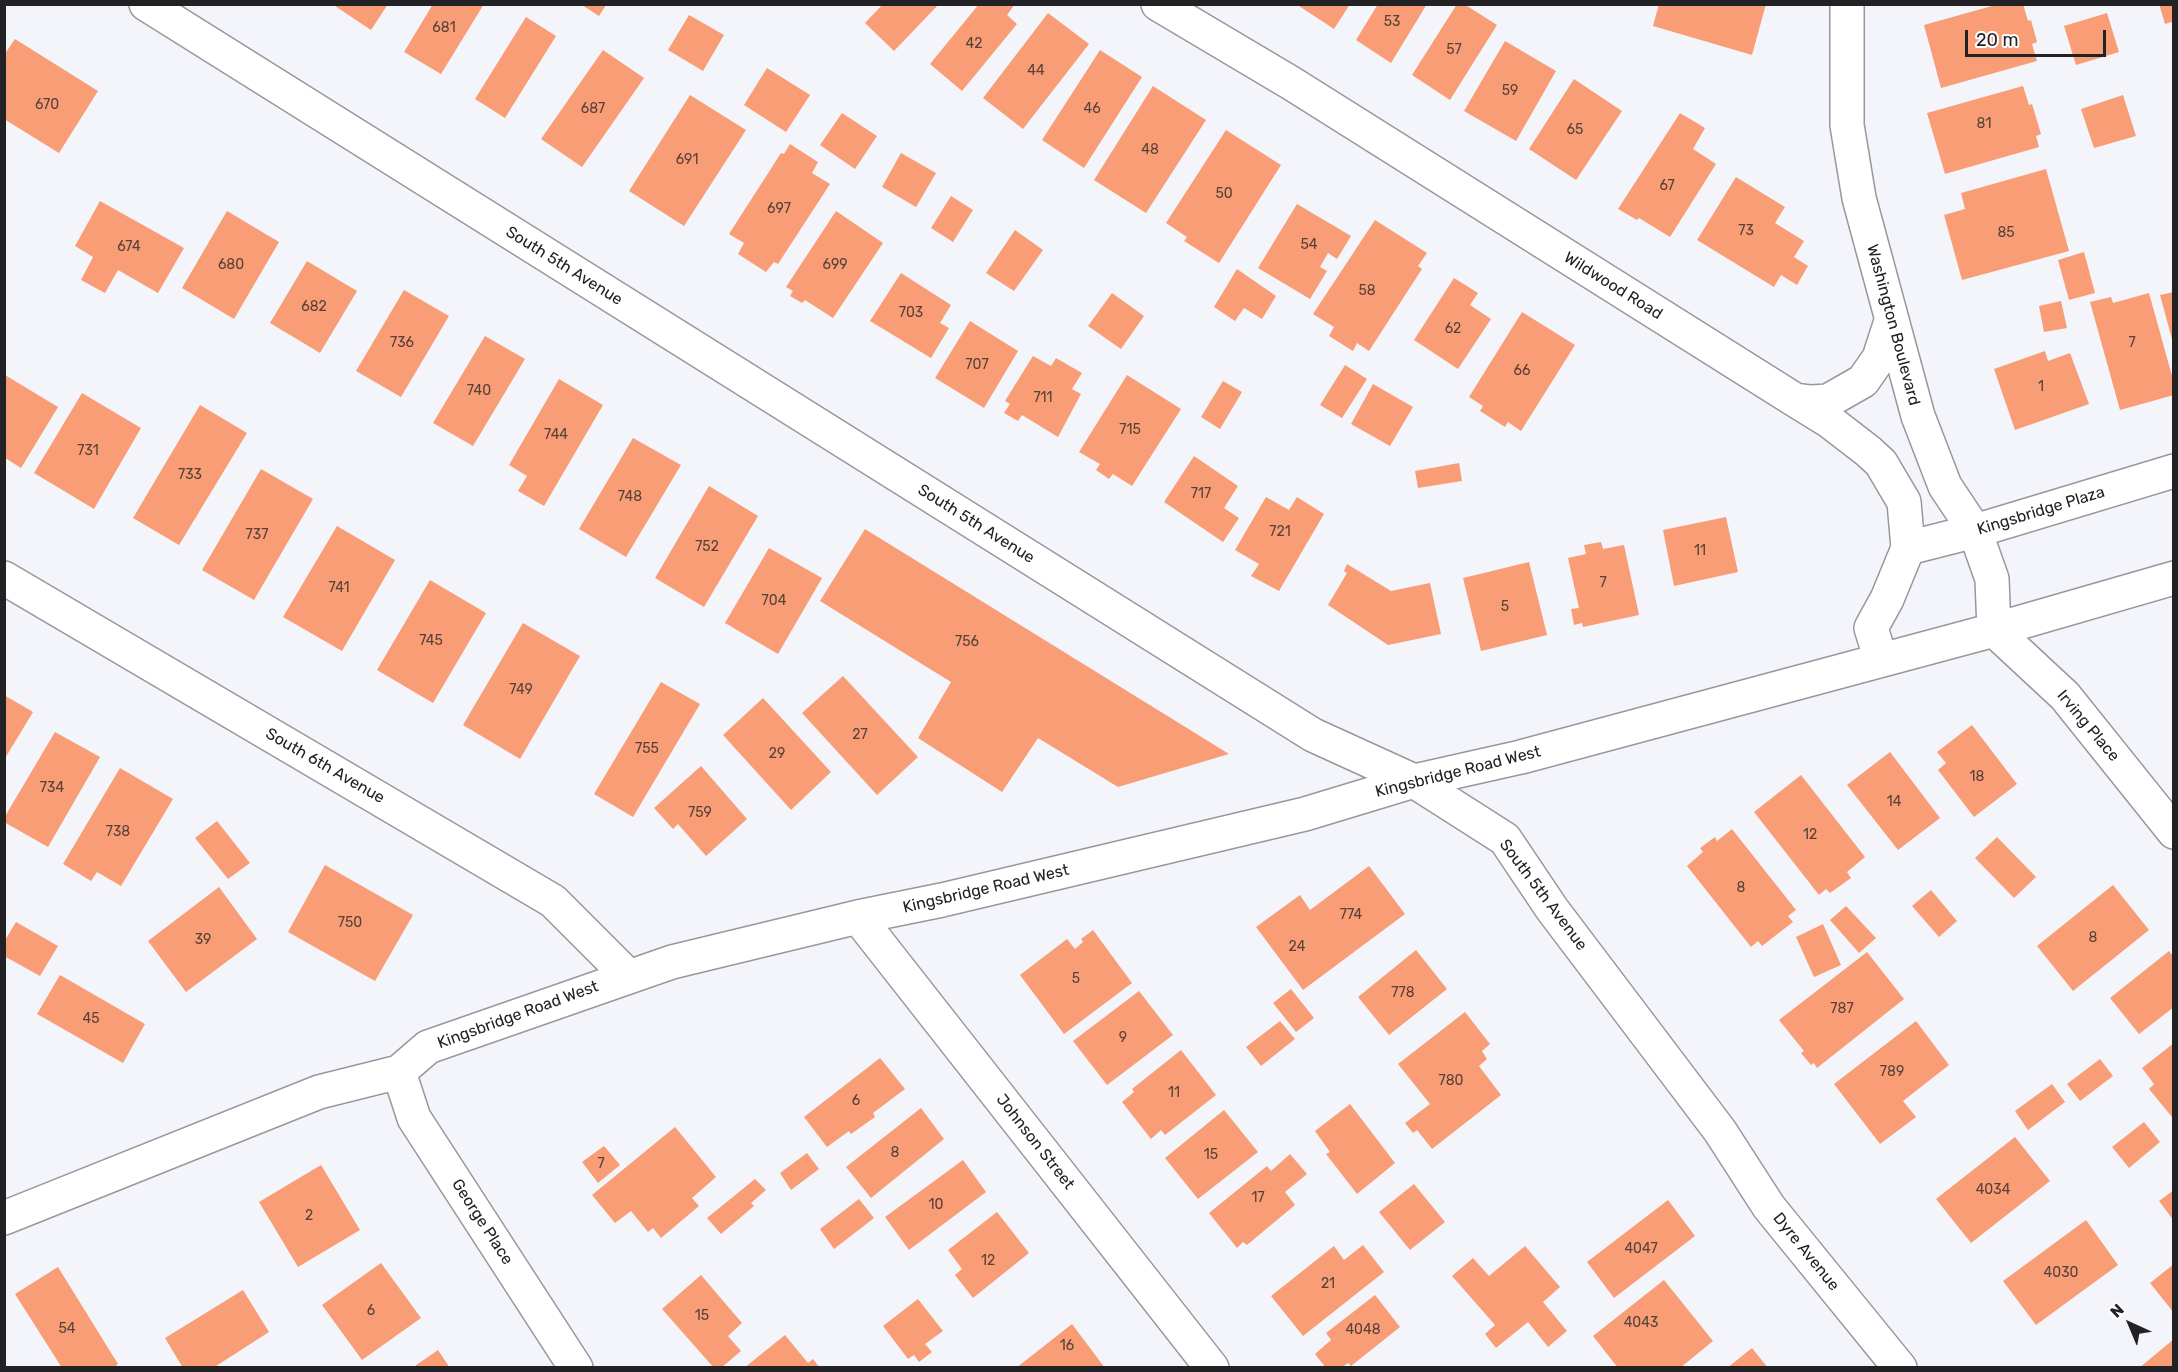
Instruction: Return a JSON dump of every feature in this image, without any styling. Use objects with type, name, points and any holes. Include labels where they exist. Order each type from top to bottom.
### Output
[{"type":"street","name":"South 5th Avenue","points":[[146,4],[1313,735],[1414,781],[1504,839],[1552,909],[1720,1131]]},
{"type":"street","name":"Wildwood Road","points":[[1158,4],[1291,83],[1829,421],[1868,451],[1881,464],[1904,502],[1908,548],[1887,599],[1871,628],[1881,660]]},
{"type":"street","name":"Washington Boulevard","points":[[1846,4],[1847,125],[1858,198],[1918,416],[1946,486],[1975,531],[1992,579],[1994,630]]},
{"type":"street","points":[[1795,400],[1828,401],[1863,381],[1880,358],[1891,321]]},
{"type":"street","name":"Kingsbridge Plaza","points":[[1908,548],[1975,531],[2174,471]]},
{"type":"street","name":"South 6th Avenue","points":[[4,578],[553,901],[628,976]]},
{"type":"street","name":"Kingsbridge Road West","points":[[4,1218],[319,1092],[399,1072],[428,1047],[672,962],[1294,816],[1414,781],[1521,757],[1994,630],[2174,578]]},
{"type":"street","name":"Irving Place","points":[[1994,630],[2065,696],[2174,832]]},
{"type":"street","name":"Johnson Street","points":[[858,917],[1212,1368]]},
{"type":"street","name":"George Place","points":[[399,1072],[414,1118],[576,1368]]},
{"type":"street","name":"Dyre Avenue","points":[[1720,1131],[1769,1207],[1900,1368]]},
{"type":"building","points":[[332,4],[388,4],[371,30]]},
{"type":"building","points":[[433,4],[484,4],[441,74],[404,52]]},
{"type":"building","points":[[883,4],[939,4],[894,51],[865,23]]},
{"type":"building","points":[[979,4],[1015,4],[1007,15],[1017,24],[962,91],[930,64]]},
{"type":"building","points":[[1296,4],[1350,4],[1334,29]]},
{"type":"building","points":[[1378,4],[1427,4],[1391,63],[1356,40]]},
{"type":"building","points":[[1457,4],[1464,4],[1497,25],[1450,100],[1412,75]]},
{"type":"building","points":[[1659,4],[1766,4],[1752,55],[1653,26]]},
{"type":"building","points":[[1999,4],[2023,4],[2028,21],[2031,20],[2037,42],[2032,44],[2037,61],[1941,88],[1924,25]]},
{"type":"building","points":[[2159,4],[2174,4],[2174,21],[2165,24]]},
{"type":"building","points":[[582,5],[606,5],[599,16]]},
{"type":"building","points":[[1048,13],[1089,44],[1023,129],[983,98]]},
{"type":"building","points":[[2107,13],[2119,52],[2076,65],[2064,26]]},
{"type":"building","points":[[689,15],[724,35],[703,71],[668,50]]},
{"type":"building","points":[[526,17],[556,36],[505,118],[475,99]]},
{"type":"building","points":[[15,39],[98,91],[59,153],[4,119],[4,55]]},
{"type":"building","points":[[1505,41],[1556,71],[1516,141],[1464,111]]},
{"type":"building","points":[[603,50],[644,78],[582,167],[541,139]]},
{"type":"building","points":[[1100,50],[1142,77],[1084,168],[1042,140]]},
{"type":"building","points":[[767,68],[810,95],[786,132],[744,105]]},
{"type":"building","points":[[1574,79],[1622,111],[1576,180],[1529,149]]},
{"type":"building","points":[[1153,86],[1206,120],[1146,213],[1094,180]]},
{"type":"building","points":[[2023,86],[2029,105],[2032,104],[2041,134],[2036,136],[2039,147],[1945,174],[1927,113]]},
{"type":"building","points":[[690,95],[746,130],[684,226],[629,191]]},
{"type":"building","points":[[2123,95],[2136,136],[2094,148],[2081,109]]},
{"type":"building","points":[[842,113],[877,136],[855,169],[820,145]]},
{"type":"building","points":[[1680,113],[1705,128],[1693,149],[1716,164],[1670,237],[1639,218],[1637,220],[1618,209]]},
{"type":"building","points":[[1226,130],[1281,165],[1219,263],[1184,241],[1187,237],[1166,223]]},
{"type":"building","points":[[790,144],[818,162],[812,173],[830,184],[778,264],[774,262],[766,272],[738,254],[744,243],[729,234],[781,153],[784,154]]},
{"type":"building","points":[[901,153],[936,173],[916,207],[882,187]]},
{"type":"building","points":[[2046,169],[2069,251],[1962,280],[1944,215],[1965,209],[1961,193]]},
{"type":"building","points":[[1736,177],[1785,207],[1775,223],[1804,241],[1794,257],[1808,266],[1797,285],[1781,275],[1774,287],[1697,240]]},
{"type":"building","points":[[951,196],[973,210],[953,242],[931,228]]},
{"type":"building","points":[[100,201],[184,248],[158,293],[118,270],[105,293],[81,280],[93,257],[75,246]]},
{"type":"building","points":[[1297,204],[1351,236],[1337,259],[1328,253],[1320,267],[1327,271],[1310,299],[1258,268]]},
{"type":"building","points":[[227,211],[279,242],[234,319],[182,288]]},
{"type":"building","points":[[836,211],[883,243],[833,318],[805,300],[802,303],[790,296],[793,291],[786,287]]},
{"type":"building","points":[[1375,220],[1427,253],[1418,266],[1422,269],[1369,351],[1357,343],[1353,351],[1329,336],[1334,327],[1313,314]]},
{"type":"building","points":[[1015,230],[1043,250],[1014,291],[986,273]]},
{"type":"building","points":[[2084,252],[2095,293],[2069,300],[2058,260]]},
{"type":"building","points":[[307,261],[357,291],[320,353],[270,323]]},
{"type":"building","points":[[1237,269],[1276,296],[1262,319],[1244,308],[1235,321],[1214,307]]},
{"type":"building","points":[[901,273],[951,305],[940,323],[949,328],[931,358],[870,321]]},
{"type":"building","points":[[1454,278],[1478,293],[1470,305],[1491,319],[1458,369],[1414,340]]},
{"type":"building","points":[[404,290],[449,316],[401,397],[356,371]]},
{"type":"building","points":[[2174,292],[2174,343],[2173,343],[2160,295]]},
{"type":"building","points":[[1112,293],[1144,316],[1121,349],[1088,326]]},
{"type":"building","points":[[2149,293],[2174,383],[2174,395],[2120,410],[2090,302],[2111,297],[2113,303]]},
{"type":"building","points":[[2061,301],[2067,328],[2044,332],[2039,306]]},
{"type":"building","points":[[1522,312],[1575,345],[1521,431],[1508,422],[1505,427],[1480,411],[1483,406],[1469,397]]},
{"type":"building","points":[[970,321],[1018,351],[984,408],[935,378]]},
{"type":"building","points":[[485,336],[525,359],[473,446],[433,423]]},
{"type":"building","points":[[2045,351],[2048,361],[2070,353],[2089,404],[2015,430],[1994,369]]},
{"type":"building","points":[[1033,356],[1051,366],[1056,358],[1082,373],[1072,389],[1081,394],[1058,437],[1022,415],[1018,421],[1004,413],[1010,404],[1005,401]]},
{"type":"building","points":[[1345,365],[1367,379],[1342,418],[1320,405]]},
{"type":"building","points":[[5,375],[58,407],[21,468],[5,458]]},
{"type":"building","points":[[1127,375],[1181,409],[1132,486],[1113,474],[1109,479],[1096,470],[1100,464],[1079,452]]},
{"type":"building","points":[[559,379],[603,405],[544,506],[518,491],[527,476],[509,465]]},
{"type":"building","points":[[1223,381],[1242,392],[1220,429],[1201,417]]},
{"type":"building","points":[[1373,384],[1413,407],[1390,446],[1351,424]]},
{"type":"building","points":[[82,393],[141,428],[94,509],[34,473]]},
{"type":"building","points":[[200,405],[247,433],[179,545],[133,518]]},
{"type":"building","points":[[633,438],[681,465],[626,557],[579,529]]},
{"type":"building","points":[[1194,456],[1238,486],[1224,508],[1239,518],[1223,542],[1164,502]]},
{"type":"building","points":[[1459,463],[1462,481],[1418,488],[1415,471]]},
{"type":"building","points":[[261,469],[313,499],[254,600],[202,570]]},
{"type":"building","points":[[709,486],[758,516],[704,607],[655,578]]},
{"type":"building","points":[[1266,497],[1289,510],[1297,497],[1324,514],[1279,591],[1251,576],[1259,564],[1235,550]]},
{"type":"building","points":[[1726,517],[1738,572],[1674,586],[1663,530]]},
{"type":"building","points":[[337,526],[395,560],[342,651],[283,617]]},
{"type":"building","points":[[865,529],[1229,754],[1118,787],[1038,738],[1002,792],[918,738],[951,682],[820,601]]},
{"type":"building","points":[[1601,542],[1603,549],[1624,545],[1639,615],[1583,627],[1582,623],[1574,625],[1571,609],[1579,608],[1568,558],[1586,554],[1584,545]]},
{"type":"building","points":[[769,548],[822,578],[778,654],[725,623]]},
{"type":"building","points":[[1529,562],[1547,635],[1481,651],[1463,578]]},
{"type":"building","points":[[1347,564],[1391,591],[1430,583],[1441,634],[1388,645],[1328,605],[1347,573],[1344,571]]},
{"type":"building","points":[[430,580],[486,613],[433,703],[377,670]]},
{"type":"building","points":[[523,623],[580,656],[520,759],[463,725]]},
{"type":"building","points":[[843,676],[918,757],[877,795],[802,713]]},
{"type":"building","points":[[661,682],[700,704],[633,817],[594,794]]},
{"type":"building","points":[[4,695],[33,712],[4,760]]},
{"type":"building","points":[[763,698],[831,772],[791,810],[723,735]]},
{"type":"building","points":[[1972,725],[2017,784],[1974,817],[1938,770],[1946,763],[1937,752]]},
{"type":"building","points":[[55,732],[100,757],[48,847],[4,822],[4,818]]},
{"type":"building","points":[[1890,752],[1940,818],[1898,850],[1847,785]]},
{"type":"building","points":[[701,766],[747,819],[706,856],[678,824],[673,829],[654,808]]},
{"type":"building","points":[[120,768],[173,799],[121,886],[97,872],[91,881],[63,864]]},
{"type":"building","points":[[1801,775],[1865,857],[1847,872],[1851,878],[1830,893],[1826,889],[1819,895],[1754,812]]},
{"type":"building","points":[[217,821],[250,863],[228,879],[195,838]]},
{"type":"building","points":[[1732,829],[1796,910],[1788,916],[1793,922],[1762,946],[1758,941],[1751,947],[1687,866],[1703,852],[1700,848],[1715,837],[1717,841]]},
{"type":"building","points":[[1997,837],[2036,877],[2014,898],[1975,858]]},
{"type":"building","points":[[325,865],[413,915],[375,981],[288,932]]},
{"type":"building","points":[[1369,866],[1405,914],[1303,990],[1256,927],[1300,895],[1310,910]]},
{"type":"building","points":[[2113,885],[2149,930],[2073,991],[2037,946]]},
{"type":"building","points":[[219,887],[257,939],[186,992],[148,941]]},
{"type":"building","points":[[1931,890],[1957,921],[1939,937],[1912,906]]},
{"type":"building","points":[[1846,906],[1876,938],[1859,953],[1830,920]]},
{"type":"building","points":[[16,922],[58,946],[40,976],[4,956],[4,942]]},
{"type":"building","points":[[1823,924],[1841,965],[1814,977],[1796,937]]},
{"type":"building","points":[[1093,930],[1132,983],[1064,1034],[1020,975],[1067,939],[1075,949],[1083,942],[1081,939]]},
{"type":"building","points":[[1416,950],[1447,989],[1389,1035],[1358,997]]},
{"type":"building","points":[[2169,951],[2174,957],[2174,1007],[2139,1034],[2110,998]]},
{"type":"building","points":[[1867,952],[1904,999],[1817,1068],[1814,1063],[1811,1065],[1801,1053],[1804,1051],[1779,1020]]},
{"type":"building","points":[[60,975],[145,1024],[123,1063],[37,1014]]},
{"type":"building","points":[[1291,989],[1314,1018],[1296,1032],[1273,1003]]},
{"type":"building","points":[[1139,991],[1173,1035],[1107,1085],[1073,1041]]},
{"type":"building","points":[[1465,1012],[1490,1044],[1482,1051],[1487,1059],[1479,1066],[1501,1095],[1432,1149],[1417,1130],[1413,1133],[1405,1123],[1430,1104],[1398,1064]]},
{"type":"building","points":[[1280,1021],[1295,1039],[1261,1066],[1246,1047]]},
{"type":"building","points":[[1916,1021],[1949,1065],[1903,1101],[1916,1117],[1880,1144],[1834,1084]]},
{"type":"building","points":[[2174,1043],[2174,1115],[2172,1117],[2149,1089],[2154,1084],[2142,1068]]},
{"type":"building","points":[[1181,1050],[1216,1095],[1165,1135],[1161,1130],[1151,1139],[1122,1102],[1134,1092],[1132,1089]]},
{"type":"building","points":[[880,1058],[905,1089],[873,1113],[875,1117],[851,1134],[849,1131],[827,1147],[804,1117]]},
{"type":"building","points":[[2100,1059],[2113,1076],[2080,1101],[2067,1084]]},
{"type":"building","points":[[2052,1084],[2065,1102],[2028,1130],[2015,1111]]},
{"type":"building","points":[[1350,1104],[1395,1163],[1357,1194],[1326,1154],[1330,1152],[1315,1131]]},
{"type":"building","points":[[921,1108],[944,1139],[871,1198],[846,1167]]},
{"type":"building","points":[[1224,1110],[1258,1152],[1198,1199],[1165,1158]]},
{"type":"building","points":[[2144,1122],[2160,1142],[2129,1168],[2112,1147]]},
{"type":"building","points":[[675,1127],[716,1177],[692,1198],[699,1206],[661,1238],[653,1228],[648,1232],[631,1211],[615,1223],[592,1195]]},
{"type":"building","points":[[2015,1137],[2050,1181],[1971,1243],[1936,1199]]},
{"type":"building","points":[[604,1146],[620,1165],[598,1183],[582,1162]]},
{"type":"building","points":[[807,1153],[819,1169],[791,1190],[780,1173]]},
{"type":"building","points":[[1290,1154],[1307,1174],[1285,1192],[1295,1205],[1247,1245],[1243,1242],[1237,1248],[1209,1213],[1267,1166],[1271,1171]]},
{"type":"building","points":[[963,1160],[986,1192],[909,1250],[885,1217]]},
{"type":"building","points":[[321,1165],[360,1230],[298,1267],[259,1202]]},
{"type":"building","points":[[755,1179],[766,1190],[751,1203],[754,1206],[721,1234],[707,1218]]},
{"type":"building","points":[[1414,1184],[1445,1222],[1410,1250],[1379,1212]]},
{"type":"building","points":[[2174,1190],[2174,1221],[2159,1201]]},
{"type":"building","points":[[859,1199],[874,1218],[834,1249],[820,1229]]},
{"type":"building","points":[[1668,1200],[1695,1236],[1614,1298],[1587,1262]]},
{"type":"building","points":[[997,1212],[1029,1253],[973,1298],[955,1275],[962,1269],[948,1250]]},
{"type":"building","points":[[2086,1220],[2118,1265],[2036,1325],[2003,1281]]},
{"type":"building","points":[[1363,1245],[1384,1272],[1303,1336],[1271,1296],[1334,1246],[1344,1260]]},
{"type":"building","points":[[1525,1246],[1560,1287],[1543,1302],[1567,1331],[1548,1347],[1528,1322],[1496,1348],[1485,1334],[1495,1325],[1452,1276],[1473,1258],[1489,1276]]},
{"type":"building","points":[[381,1263],[421,1318],[362,1360],[322,1305]]},
{"type":"building","points":[[2174,1264],[2174,1313],[2150,1283]]},
{"type":"building","points":[[58,1267],[118,1364],[113,1368],[62,1368],[15,1294]]},
{"type":"building","points":[[701,1275],[742,1323],[728,1336],[741,1351],[721,1368],[714,1368],[662,1309]]},
{"type":"building","points":[[1664,1280],[1713,1341],[1680,1368],[1618,1368],[1593,1336]]},
{"type":"building","points":[[243,1290],[269,1332],[213,1368],[183,1368],[165,1338]]},
{"type":"building","points":[[1375,1295],[1400,1327],[1351,1366],[1348,1363],[1341,1368],[1326,1368],[1315,1354],[1331,1340],[1326,1333]]},
{"type":"building","points":[[918,1299],[943,1331],[925,1344],[932,1352],[919,1362],[914,1355],[908,1359],[883,1326]]},
{"type":"building","points":[[1072,1324],[1105,1368],[1016,1368]]},
{"type":"building","points":[[785,1335],[808,1363],[813,1359],[820,1368],[744,1368]]},
{"type":"building","points":[[2174,1339],[2174,1368],[2139,1368]]},
{"type":"building","points":[[1752,1348],[1768,1368],[1727,1368]]},
{"type":"building","points":[[438,1350],[450,1368],[412,1368]]}]
